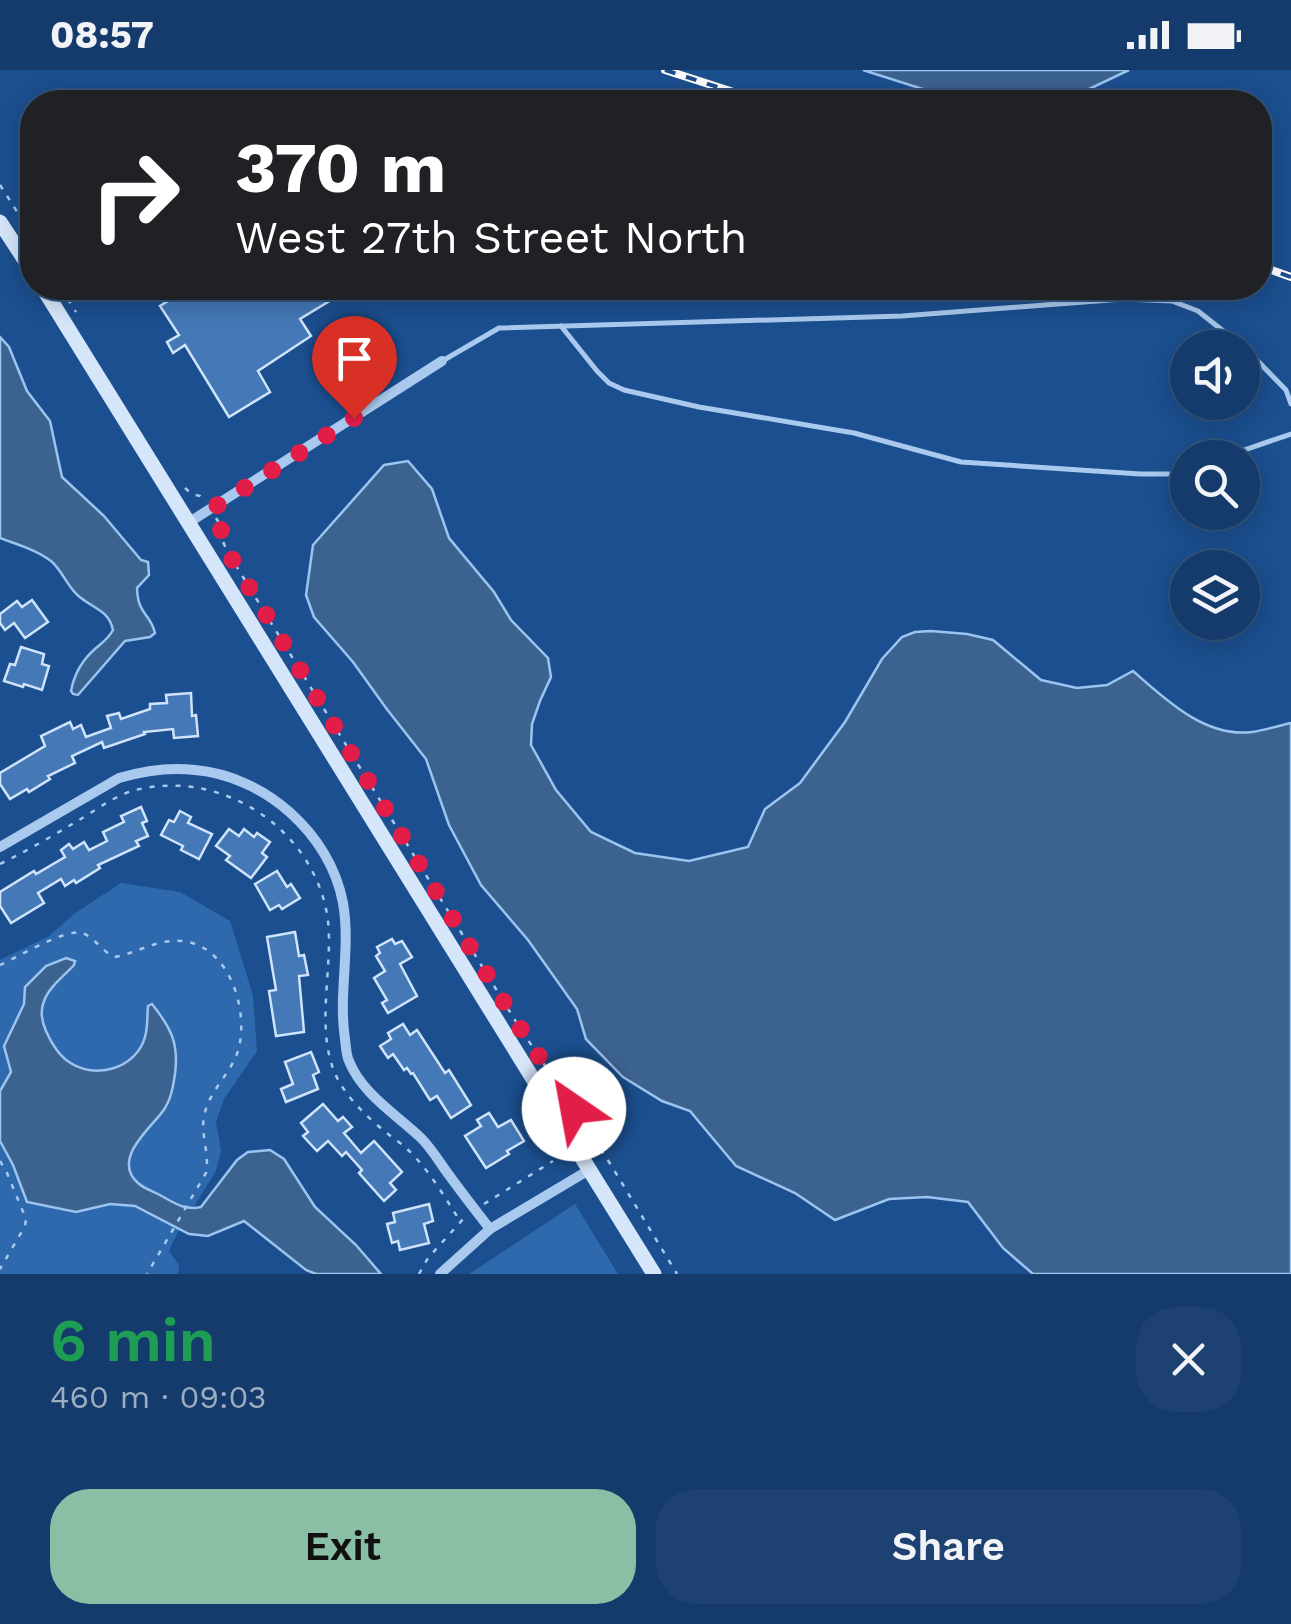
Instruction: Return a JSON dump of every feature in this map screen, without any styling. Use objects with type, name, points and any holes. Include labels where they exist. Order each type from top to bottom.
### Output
[{"type":"main road","points":[[0,222],[20,250]]},
{"type":"main road","points":[[49,300],[654,1274]]},
{"type":"street","points":[[188,524],[442,361]]},
{"type":"street","points":[[0,846],[120,778],[148,772],[194,770],[234,778],[291,812],[324,855],[343,902],[343,1028],[348,1061],[378,1100],[424,1141],[490,1229]]},
{"type":"street","points":[[440,1274],[490,1229],[589,1170]]},
{"type":"lane","points":[[442,361],[498,328],[902,316],[1110,300]]},
{"type":"lane","points":[[1148,300],[1172,301],[1198,310],[1246,349],[1286,390],[1291,404]]},
{"type":"lane","points":[[561,326],[596,371],[608,383],[624,390],[854,434],[961,462],[1170,474]]},
{"type":"lane","points":[[1260,445],[1291,434]]},
{"type":"path","points":[[0,185],[20,216]]},
{"type":"path","points":[[68,300],[81,320]]},
{"type":"path","points":[[182,486],[200,496],[221,526],[227,551],[676,1274]]},
{"type":"path","points":[[0,864],[138,789],[175,786],[232,796],[274,823],[301,850],[323,894],[328,924],[326,1014],[334,1071],[350,1098],[406,1148],[441,1190],[460,1221]]},
{"type":"path","points":[[0,965],[61,934],[76,932],[94,940],[114,957],[143,946],[193,943],[218,960],[233,984],[240,1001],[241,1036],[233,1062],[206,1105],[202,1122],[207,1166],[147,1274]]},
{"type":"path","points":[[0,1161],[26,1226],[0,1269]]},
{"type":"shaded area","points":[[863,70],[1129,70],[1087,90],[926,90]]},
{"type":"shaded area","points":[[0,337],[9,347],[27,391],[50,421],[62,477],[104,516],[141,560],[148,562],[149,575],[137,588],[142,609],[155,633],[125,641],[78,695],[71,691],[74,679],[87,657],[113,630],[105,614],[76,594],[51,561],[0,538]]},
{"type":"shaded area","points":[[408,461],[432,489],[449,538],[494,592],[511,620],[548,658],[551,677],[532,724],[531,745],[556,790],[591,832],[635,853],[689,861],[748,847],[765,809],[800,783],[845,722],[882,659],[902,637],[915,632],[967,634],[993,640],[1041,680],[1077,688],[1107,685],[1133,671],[1187,714],[1218,729],[1252,732],[1291,723],[1291,1274],[1033,1274],[1003,1248],[968,1202],[927,1197],[889,1199],[835,1220],[795,1193],[736,1166],[690,1111],[662,1101],[623,1077],[586,1039],[577,1009],[528,940],[481,885],[449,825],[426,759],[314,617],[306,595],[313,545],[384,465]]},
{"type":"shaded area","points":[[121,883],[180,892],[230,921],[253,995],[257,1051],[224,1099],[216,1122],[221,1151],[216,1171],[169,1251],[179,1265],[178,1274],[0,1274],[0,960],[49,936]]},
{"type":"shaded area","points":[[66,958],[75,961],[74,965],[49,991],[42,1013],[48,1035],[65,1059],[91,1070],[124,1064],[140,1048],[146,1033],[148,1006],[152,1004],[172,1036],[176,1063],[170,1098],[131,1154],[131,1174],[138,1183],[179,1205],[201,1207],[237,1160],[248,1152],[270,1150],[284,1159],[315,1207],[381,1274],[316,1274],[244,1221],[208,1236],[189,1234],[135,1206],[110,1204],[76,1212],[27,1202],[0,1141],[0,1091],[11,1072],[4,1046],[24,1004],[25,987],[46,966]]},
{"type":"shaded area","points":[[575,1204],[618,1274],[469,1274]]},
{"type":"building","points":[[170,300],[331,300],[300,319],[311,336],[258,371],[270,392],[229,417],[185,345],[173,353],[167,342],[179,335],[160,306]]},
{"type":"building","points":[[32,600],[48,622],[25,638],[14,623],[5,630],[0,614],[17,601],[22,607]]},
{"type":"building","points":[[21,647],[44,654],[42,664],[49,666],[42,690],[4,681]]},
{"type":"building","points":[[191,693],[198,736],[174,738],[173,729],[144,732],[104,748],[102,742],[72,756],[75,763],[48,776],[50,779],[10,799],[0,784],[0,773],[45,746],[41,736],[70,722],[73,729],[81,725],[86,737],[111,728],[107,716],[119,713],[121,719],[150,709],[150,704],[167,703],[166,695]]},
{"type":"building","points":[[141,807],[148,836],[136,841],[139,846],[98,865],[100,868],[76,883],[74,880],[65,886],[61,879],[38,893],[44,903],[11,923],[0,906],[0,892],[65,857],[61,850],[69,844],[73,849],[84,842],[89,850],[107,841],[103,832],[124,822],[121,816]]},
{"type":"building","points":[[180,811],[191,817],[188,823],[212,834],[199,859],[161,835],[169,820],[174,822]]},
{"type":"building","points":[[229,829],[239,836],[244,829],[254,837],[257,833],[270,842],[262,853],[267,857],[251,878],[226,860],[230,856],[216,846]]},
{"type":"building","points":[[277,871],[300,898],[282,909],[279,905],[270,910],[255,884]]},
{"type":"building","points":[[295,932],[299,956],[304,955],[308,975],[299,976],[304,1032],[276,1036],[269,991],[276,990],[267,937]]},
{"type":"building","points":[[392,939],[395,944],[402,941],[412,957],[400,964],[417,996],[388,1013],[382,1003],[387,1000],[374,978],[385,971],[376,956],[380,953],[377,947]]},
{"type":"building","points":[[403,1024],[410,1035],[417,1030],[471,1105],[451,1118],[437,1096],[430,1100],[413,1073],[404,1070],[393,1054],[388,1058],[380,1046],[391,1039],[388,1033]]},
{"type":"building","points":[[311,1052],[319,1072],[313,1075],[318,1089],[286,1102],[281,1089],[293,1084],[285,1062]]},
{"type":"building","points":[[323,1104],[338,1121],[343,1117],[352,1127],[344,1133],[361,1153],[374,1141],[402,1172],[390,1183],[396,1190],[384,1201],[346,1152],[342,1156],[328,1141],[317,1151],[303,1136],[308,1132],[301,1123]]},
{"type":"building","points":[[489,1113],[498,1127],[511,1120],[524,1141],[486,1168],[465,1136],[481,1126],[477,1120]]},
{"type":"building","points":[[429,1204],[433,1221],[424,1224],[429,1243],[400,1250],[398,1241],[392,1243],[387,1224],[395,1222],[393,1213]]},
{"type":"railway","points":[[665,70],[727,90]]},
{"type":"railway","points":[[1272,270],[1291,277]]},
{"type":"route","points":[[354,418],[210,510],[221,526],[227,551],[518,1025],[574,1109]]}]
